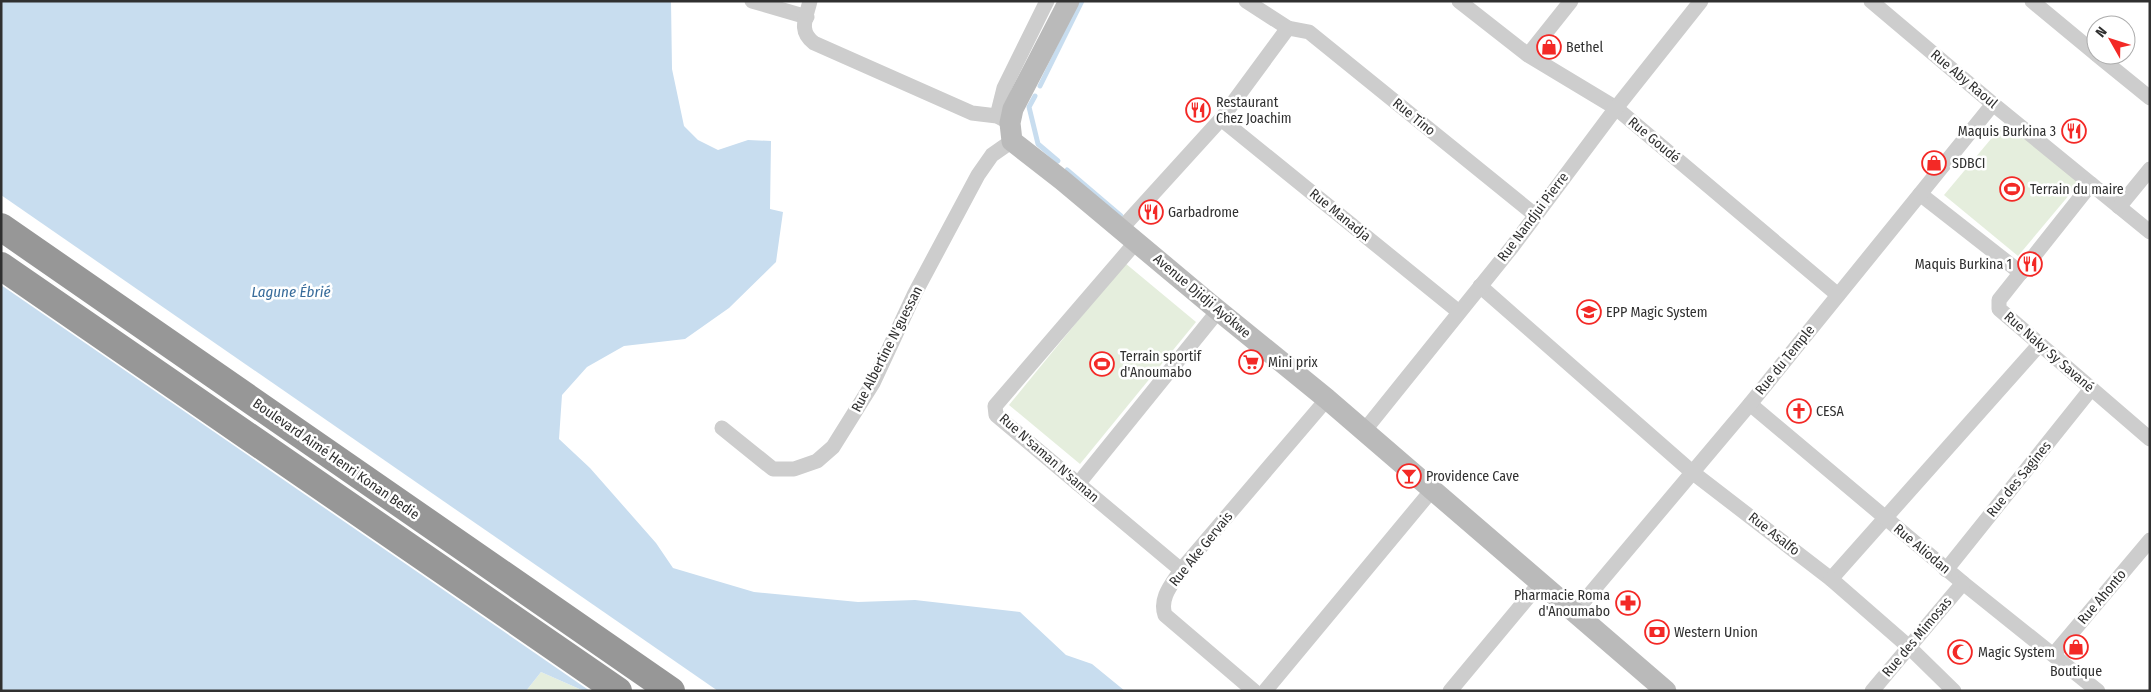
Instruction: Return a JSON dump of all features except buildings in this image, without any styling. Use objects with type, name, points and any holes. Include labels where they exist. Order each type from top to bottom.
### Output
[{"type":"highway","name":"Boulevard Aimé Henri Konan Bedie","points":[[1,227],[672,691]]},
{"type":"highway","points":[[1,266],[618,691]]},
{"type":"street","points":[[752,1],[806,17]]},
{"type":"street","points":[[810,1],[804,29],[805,37],[814,43],[972,113],[1006,126]]},
{"type":"street","points":[[1006,126],[1004,88],[1047,1]]},
{"type":"street","points":[[1006,126],[1069,1]]},
{"type":"street","name":"Rue Tino","points":[[1246,1],[1288,28],[1309,32],[1535,214]]},
{"type":"street","name":"Rue Goudé","points":[[1460,1],[1528,55],[1616,108],[1838,294]]},
{"type":"street","points":[[1528,55],[1571,1]]},
{"type":"street","name":"Rue Nandjui Pierre","points":[[1364,431],[1480,286],[1616,108],[1701,1]]},
{"type":"street","name":"Rue Aby Raoul","points":[[1872,1],[1993,104],[2150,232]]},
{"type":"street","points":[[2032,1],[2086,47]]},
{"type":"street","points":[[1128,235],[1221,119],[1288,28]]},
{"type":"street","points":[[2109,65],[2150,98]]},
{"type":"street","name":"Rue du Temple","points":[[1574,613],[1750,404],[1993,104]]},
{"type":"street","name":"Rue Manadja","points":[[1221,119],[1459,312]]},
{"type":"street","name":"Avenue Djidji Ayökwe","points":[[1006,126],[1062,180],[1364,431],[1666,691]]},
{"type":"street","name":"Rue Albertine N'guessan","points":[[722,428],[773,469],[794,469],[817,462],[833,447],[873,383],[915,293],[978,175],[992,155],[1006,126]]},
{"type":"street","points":[[2118,207],[2150,169]]},
{"type":"street","name":"Rue Naky Sy Savané","points":[[2091,184],[2020,273],[1998,304],[1999,309],[2150,439]]},
{"type":"street","points":[[1920,194],[2020,273]]},
{"type":"street","name":"Rue N'saman N'saman","points":[[1128,235],[995,406],[996,415],[1002,422],[1181,570]]},
{"type":"street","name":"Rue Asalfo","points":[[1480,286],[1692,472],[1831,579],[1909,647],[1954,691]]},
{"type":"street","points":[[1078,484],[1218,311]]},
{"type":"street","points":[[1831,579],[2039,345]]},
{"type":"street","name":"Rue des Sagines","points":[[1946,570],[2091,389]]},
{"type":"street","name":"Rue Ake Gervais","points":[[1254,691],[1165,615],[1162,607],[1165,595],[1181,570],[1327,400]]},
{"type":"street","name":"Rue Aliodan","points":[[1750,404],[1946,570],[2054,654],[2098,691]]},
{"type":"street","points":[[1265,691],[1432,490]]},
{"type":"street","name":"Rue Ahonto","points":[[2054,654],[2150,540]]},
{"type":"street","points":[[1450,691],[1540,583]]},
{"type":"street","name":"Rue des Mimosas","points":[[1872,691],[1963,583]]},
{"type":"green space","name":"Terrain du maire","points":[[2006,121],[2080,182],[2018,256],[1944,195]]},
{"type":"green space","name":"Terrain sportif d'Anoumabo","points":[[1125,263],[1196,322],[1080,464],[1009,405]]},
{"type":"green space","points":[[541,672],[584,691],[526,691]]},
{"type":"water","name":"Lagune Ébrié","points":[[1,1],[671,1],[672,69],[684,126],[698,140],[718,150],[748,140],[771,141],[770,209],[783,212],[776,262],[729,308],[685,339],[624,346],[587,367],[562,395],[559,439],[590,468],[656,543],[673,568],[754,592],[858,602],[915,600],[1020,612],[1066,655],[1092,664],[1125,691],[584,691],[541,672],[526,691],[1,691]]},
{"type":"pier","points":[[1,195],[718,691],[590,691],[1,285]]},
{"type":"waterway","points":[[1040,86],[1082,1]]},
{"type":"waterway","points":[[1035,96],[1029,107],[1038,144],[1058,161]]},
{"type":"waterway","points":[[1067,170],[1121,216]]},
{"type":"place","name":"Bethel","points":[[1549,47]]},
{"type":"place","name":"Restaurant Chez Joachim","points":[[1198,110]]},
{"type":"place","name":"Maquis Burkina 3","points":[[2074,131]]},
{"type":"place","name":"SDBCI","points":[[1934,163]]},
{"type":"place","name":"Terrain du maire","points":[[2012,189]]},
{"type":"place","name":"Garbadrome","points":[[1151,212]]},
{"type":"place","name":"Maquis Burkina 1","points":[[2030,264]]},
{"type":"place","name":"EPP Magic System","points":[[1589,312]]},
{"type":"place","name":"Mini prix","points":[[1251,362]]},
{"type":"place","name":"Terrain sportif d'Anoumabo","points":[[1102,364]]},
{"type":"place","name":"CESA","points":[[1799,411]]},
{"type":"place","name":"Providence Cave","points":[[1409,476]]},
{"type":"place","name":"Pharmacie Roma d'Anoumabo","points":[[1628,603]]},
{"type":"place","name":"Western Union","points":[[1657,632]]},
{"type":"place","name":"Boutique","points":[[2076,647]]},
{"type":"place","name":"Magic System","points":[[1960,652]]}]
